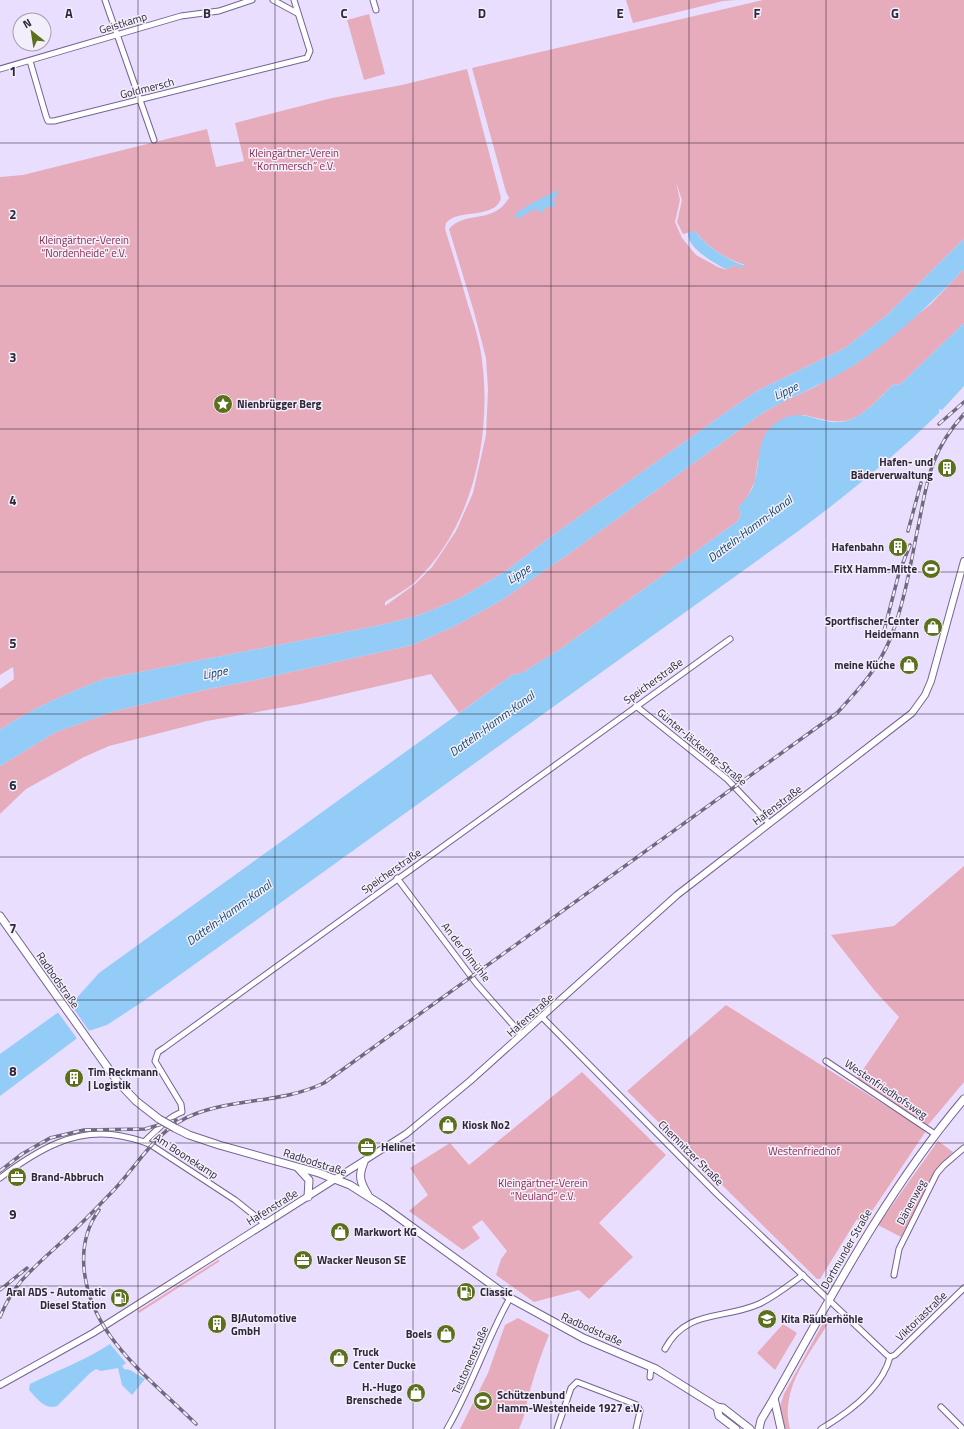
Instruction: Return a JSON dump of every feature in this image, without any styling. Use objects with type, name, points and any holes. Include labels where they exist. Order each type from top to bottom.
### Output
[{"type":"main road","name":"Radbodstraße","points":[[0,916],[61,1004],[120,1085],[159,1119],[189,1135],[337,1179],[369,1196],[510,1298],[562,1327],[651,1367],[717,1407],[723,1408],[751,1429]]},
{"type":"main road","name":"Dortmunder Straße","points":[[759,1429],[762,1420],[829,1299],[882,1211],[935,1134],[964,1099]]},
{"type":"main road","points":[[364,1162],[360,1170],[360,1181],[369,1196]]},
{"type":"main road","points":[[296,1167],[309,1180],[308,1197]]},
{"type":"main road","points":[[774,1398],[781,1429]]},
{"type":"main road","name":"Radbodstraße","points":[[717,1407],[719,1416],[736,1429]]},
{"type":"main road","name":"Dortmunder Straße","points":[[751,1429],[762,1420]]},
{"type":"street","points":[[105,0],[154,140]]},
{"type":"street","name":"Geistkamp","points":[[0,69],[181,16],[219,12],[252,0]]},
{"type":"street","points":[[273,0],[297,12]]},
{"type":"street","points":[[294,0],[297,12]]},
{"type":"street","points":[[373,0],[376,10]]},
{"type":"street","name":"Goldmersch","points":[[30,61],[48,121],[303,60],[309,56],[310,51],[297,12]]},
{"type":"street","name":"Hafenstraße","points":[[0,1385],[93,1333],[364,1162],[430,1115],[542,1017],[677,895],[896,727],[917,707],[932,678],[964,561]]},
{"type":"street","name":"Speicherstraße","points":[[144,1142],[172,1118],[182,1112],[181,1104],[157,1065],[156,1061],[158,1052],[236,994],[730,639]]},
{"type":"street","name":"Günter-Jäckering-Straße","points":[[636,706],[727,779],[769,823]]},
{"type":"street","name":"An der Ölmühle","points":[[397,878],[476,983],[522,1034]]},
{"type":"street","name":"Chemnitzer Straße","points":[[542,1017],[717,1194],[829,1299]]},
{"type":"street","name":"Westenfriedhofsweg","points":[[826,1060],[935,1134]]},
{"type":"street","name":"Am Boonekamp","points":[[0,1178],[36,1153],[64,1140],[85,1134],[109,1134],[144,1142],[235,1200],[265,1224]]},
{"type":"street","name":"Dänenweg","points":[[894,1275],[899,1249],[937,1173],[964,1148]]},
{"type":"street","points":[[665,1349],[670,1339],[679,1329],[689,1323],[701,1318],[758,1304],[803,1275]]},
{"type":"street","name":"Viktoriastraße","points":[[821,1429],[850,1410],[865,1396],[882,1375],[890,1357],[895,1355],[964,1288]]},
{"type":"street","name":"Teutonenstraße","points":[[447,1429],[466,1393],[493,1331],[510,1298]]},
{"type":"street","points":[[829,1299],[890,1357]]},
{"type":"street","points":[[650,1377],[651,1367]]},
{"type":"street","points":[[557,1429],[571,1388],[577,1382],[637,1405],[640,1411],[636,1429]]},
{"type":"street","points":[[942,1407],[963,1429]]},
{"type":"green space","points":[[626,0],[737,0],[723,1],[633,23]]},
{"type":"green space","points":[[763,0],[964,0],[964,239],[887,315],[845,348],[755,392],[549,538],[506,571],[462,597],[413,617],[381,625],[104,679],[50,702],[0,730],[0,689],[14,679],[13,667],[0,675],[0,177],[23,175],[207,129],[216,167],[244,161],[235,123],[332,98],[402,85],[467,69],[501,198],[497,205],[492,209],[484,212],[459,216],[452,219],[446,223],[445,229],[475,326],[481,353],[484,389],[484,419],[480,450],[474,479],[464,508],[451,535],[435,560],[415,582],[385,602],[385,606],[415,584],[432,567],[456,531],[473,493],[486,435],[488,389],[486,358],[449,229],[456,223],[463,220],[495,212],[509,198],[506,192],[472,68]],"holes":[[[676,182],[682,200],[677,222],[683,234],[695,231],[717,252],[745,265],[737,265],[725,269],[727,270],[718,267],[696,255],[682,238],[675,222],[680,200]]]},
{"type":"green space","points":[[369,14],[385,74],[364,80],[347,20]]},
{"type":"green space","points":[[964,269],[964,323],[906,379],[899,385],[894,384],[864,412],[851,419],[834,421],[803,415],[758,460],[755,481],[747,498],[738,508],[741,513],[738,521],[562,648],[522,673],[512,675],[459,713],[431,674],[301,704],[207,721],[109,746],[84,757],[26,789],[0,814],[0,766],[56,732],[115,711],[208,689],[412,645],[453,627],[502,600],[570,553],[764,412],[815,387],[856,364],[931,304]]},
{"type":"green space","points":[[964,866],[964,1082],[928,1125],[856,1080],[899,1017],[875,991],[831,935],[894,926]]},
{"type":"green space","name":"Westenfriedhof","points":[[726,1005],[926,1131],[864,1223],[857,1219],[820,1279],[817,1279],[627,1091]]},
{"type":"green space","name":"Kleingärtner-Verein “Neuland” e.V.","points":[[582,1072],[666,1155],[599,1223],[633,1257],[589,1299],[579,1290],[534,1302],[496,1275],[501,1259],[507,1251],[482,1220],[472,1227],[480,1238],[463,1250],[409,1211],[428,1195],[410,1168],[450,1143],[469,1165]]},
{"type":"green space","points":[[938,1141],[953,1152],[938,1168],[901,1237],[878,1225]]},
{"type":"green space","points":[[218,1260],[220,1261],[139,1313],[138,1311]]},
{"type":"green space","points":[[828,1314],[831,1318],[799,1370],[793,1384],[789,1398],[788,1413],[790,1429],[784,1429],[780,1406],[784,1394]]},
{"type":"green space","points":[[518,1318],[549,1335],[535,1374],[519,1429],[460,1429],[488,1373],[505,1325]]},
{"type":"green space","points":[[783,1324],[797,1333],[775,1370],[757,1353]]},
{"type":"water","points":[[558,190],[557,195],[553,199],[556,206],[545,208],[542,213],[535,209],[517,219],[515,214],[532,203]]},
{"type":"water","points":[[695,231],[706,243],[718,252],[745,266],[739,268],[737,265],[725,269],[702,254],[696,249],[689,239],[688,233]]},
{"type":"water","name":"Lippe","points":[[964,239],[964,269],[913,320],[871,354],[834,377],[764,412],[570,553],[502,600],[453,627],[412,645],[208,689],[115,711],[56,732],[0,766],[0,730],[50,702],[104,679],[381,625],[413,617],[462,597],[506,571],[549,538],[755,392],[845,348],[887,315]]},
{"type":"water","name":"Datteln-Hamm-Kanal","points":[[964,323],[964,386],[942,410],[939,409],[939,413],[888,460],[834,504],[142,1002],[107,1025],[79,1034],[76,1039],[0,1096],[0,1054],[74,1001],[99,973],[512,675],[522,673],[562,648],[738,521],[741,513],[738,508],[751,492],[757,473],[762,443],[768,430],[773,425],[783,419],[802,415],[837,422],[853,419],[872,406],[894,384],[899,385],[906,379]]},
{"type":"water","points":[[110,1344],[126,1363],[122,1366],[124,1369],[130,1370],[145,1379],[132,1395],[122,1385],[118,1368],[101,1371],[96,1369],[90,1373],[57,1406],[52,1407],[45,1405],[29,1390],[30,1384],[101,1350]]},
{"type":"pier","points":[[69,1002],[90,1032],[80,1036],[78,1040],[57,1011]]},
{"type":"railway","points":[[939,424],[964,402]]},
{"type":"railway","points":[[0,1317],[10,1296],[22,1280],[96,1208],[120,1183],[148,1149],[169,1129],[195,1114],[211,1109],[292,1094],[324,1083],[837,713],[874,669],[891,637],[906,587],[930,472],[942,443],[964,414]]},
{"type":"railway","points":[[908,531],[921,483]]},
{"type":"railway","points":[[884,631],[899,573],[910,545]]},
{"type":"railway","points":[[0,1171],[22,1154],[50,1138],[84,1130],[145,1129],[176,1120]]},
{"type":"railway","points":[[99,1210],[90,1225],[85,1241],[84,1258],[88,1291],[94,1307],[102,1323],[120,1349],[196,1424]]},
{"type":"railway","points":[[0,1290],[27,1268]]},
{"type":"place","name":"Nienbrügger Berg","points":[[223,404]]},
{"type":"place","name":"Hafen- und Bäderverwaltung","points":[[947,468]]},
{"type":"place","name":"Hafenbahn","points":[[898,547]]},
{"type":"place","name":"FitX Hamm-Mitte","points":[[931,569]]},
{"type":"place","name":"Sportfischer-Center Heidemann","points":[[933,627]]},
{"type":"place","name":"meine Küche","points":[[909,665]]},
{"type":"place","name":"Tim Reckmann | Logistik","points":[[74,1078]]},
{"type":"place","name":"Kiosk No2","points":[[448,1125]]},
{"type":"place","name":"Helinet","points":[[367,1147]]},
{"type":"place","name":"Brand-Abbruch","points":[[17,1177]]},
{"type":"place","name":"Markwort KG","points":[[340,1232]]},
{"type":"place","name":"Wacker Neuson SE","points":[[303,1260]]},
{"type":"place","name":"Classic","points":[[466,1292]]},
{"type":"place","name":"Aral ADS - Automatic Diesel Station","points":[[120,1298]]},
{"type":"place","name":"Kita Räuberhöhle","points":[[767,1319]]},
{"type":"place","name":"BJAutomotive GmbH","points":[[217,1324]]},
{"type":"place","name":"Boels","points":[[446,1334]]},
{"type":"place","name":"Truck Center Ducke","points":[[339,1358]]},
{"type":"place","name":"H.-Hugo Brenschede","points":[[416,1393]]},
{"type":"place","name":"Schützenbund Hamm-Westenheide 1927 e.V.","points":[[483,1401]]},
{"type":"park label","name":"Kleingärtner-Verein “Kornmersch” e.V.","points":[[294,159]]},
{"type":"park label","name":"Kleingärtner-Verein “Nordenheide” e.V.","points":[[84,246]]}]
